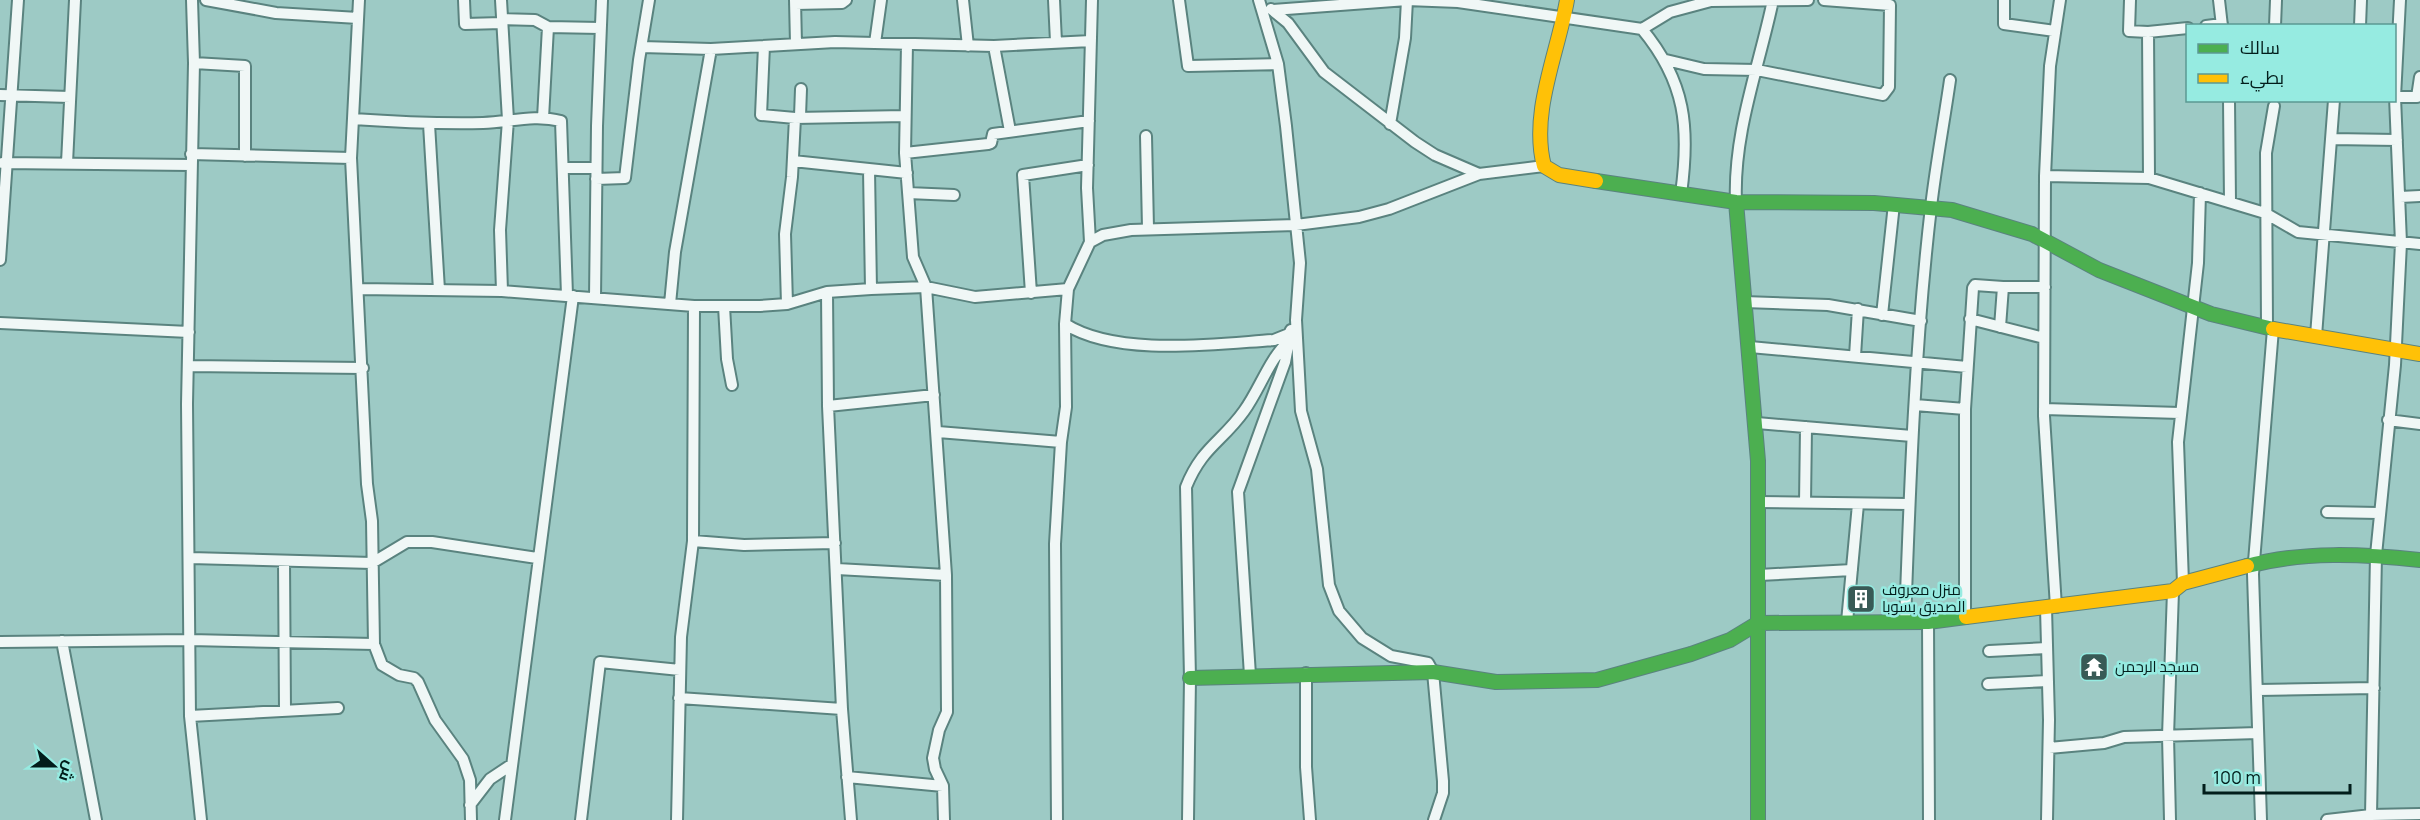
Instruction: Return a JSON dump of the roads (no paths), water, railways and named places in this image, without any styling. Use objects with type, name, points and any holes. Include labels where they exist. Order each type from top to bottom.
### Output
[{"type":"street","points":[[0,260],[4,163],[13,96],[18,0]]},
{"type":"street","points":[[67,162],[75,0]]},
{"type":"street","points":[[192,0],[194,63],[188,366],[190,716],[201,820]]},
{"type":"street","points":[[206,0],[276,13],[358,18]]},
{"type":"street","points":[[358,0],[351,158],[363,368],[374,644],[382,665],[399,675],[414,678],[418,682],[435,720],[463,759],[470,780],[471,820]]},
{"type":"street","points":[[464,0],[465,24],[535,20],[548,27],[600,28]]},
{"type":"street","points":[[501,0],[508,120],[500,230],[502,291]]},
{"type":"street","points":[[595,298],[596,173],[600,28],[603,0]]},
{"type":"street","points":[[564,168],[625,180],[649,0]]},
{"type":"street","points":[[796,44],[795,2],[842,3],[846,0]]},
{"type":"street","points":[[875,43],[881,0]]},
{"type":"street","points":[[963,0],[968,46]]},
{"type":"street","points":[[1054,0],[1056,42]]},
{"type":"street","points":[[1057,820],[1055,544],[1060,442],[1066,408],[1065,324],[1068,289],[1090,242],[1088,165],[1092,0]]},
{"type":"street","points":[[1179,0],[1188,66],[1278,64]]},
{"type":"street","points":[[1390,124],[1405,38],[1407,0]]},
{"type":"street","points":[[1273,10],[1298,4],[1407,0],[1476,4],[1642,29],[1670,12],[1692,5],[1711,2],[1808,0]]},
{"type":"street","points":[[1544,166],[1539,147],[1541,123],[1567,0]]},
{"type":"street","points":[[1758,820],[1757,423],[1744,302],[1735,180],[1741,133],[1773,0]]},
{"type":"street","points":[[1666,60],[1704,69],[1757,70],[1878,95],[1887,91],[1890,5],[1824,0]]},
{"type":"street","points":[[2004,0],[2004,24],[2055,31]]},
{"type":"street","points":[[2047,820],[2049,748],[2047,648],[2051,607],[2044,409],[2044,176],[2050,66],[2060,0]]},
{"type":"street","points":[[2130,0],[2129,32],[2186,27]]},
{"type":"street","points":[[2219,0],[2222,24]]},
{"type":"street","points":[[2275,24],[2276,0]]},
{"type":"street","points":[[2360,24],[2361,0]]},
{"type":"street","points":[[2396,49],[2400,0]]},
{"type":"street","points":[[1258,1],[1278,64],[1296,225],[1300,284],[1296,320],[1300,411],[1317,469],[1332,599],[1362,638],[1391,656],[1428,663],[1433,672],[1443,781],[1443,793],[1434,820]]},
{"type":"street","points":[[1258,1],[1273,10],[1288,24],[1324,72],[1390,124],[1435,155],[1479,174]]},
{"type":"street","points":[[543,118],[548,27]]},
{"type":"street","points":[[1642,29],[1666,60],[1676,83],[1686,129],[1687,152],[1681,194]]},
{"type":"street","points":[[2148,32],[2149,178]]},
{"type":"street","points":[[642,47],[711,49],[796,44],[875,43],[994,46],[1091,41]]},
{"type":"street","points":[[907,44],[908,90],[904,116],[905,153],[913,257],[926,287],[938,432],[946,575],[946,712],[936,739],[933,758],[943,786],[944,820]]},
{"type":"street","points":[[764,46],[761,115],[904,116]]},
{"type":"street","points":[[994,46],[1010,131]]},
{"type":"street","points":[[669,303],[675,252],[711,49]]},
{"type":"street","points":[[194,63],[245,66],[245,156]]},
{"type":"street","points":[[2396,97],[2417,97],[2420,77]]},
{"type":"street","points":[[1905,622],[1908,504],[1921,321],[1931,207],[1950,80]]},
{"type":"street","points":[[787,304],[785,234],[801,89]]},
{"type":"street","points":[[0,95],[70,97]]},
{"type":"street","points":[[2229,102],[2230,201]]},
{"type":"street","points":[[2261,820],[2253,564],[2270,328],[2265,213],[2267,136],[2272,102]]},
{"type":"street","points":[[2316,336],[2334,102]]},
{"type":"street","points":[[2371,815],[2378,513],[2396,349],[2401,243],[2395,102]]},
{"type":"street","points":[[353,119],[429,124],[490,123],[543,118],[561,121],[570,295],[505,820]]},
{"type":"street","points":[[905,153],[988,144],[991,143],[993,134],[1089,121]]},
{"type":"street","points":[[429,124],[439,290]]},
{"type":"street","points":[[1146,136],[1148,228]]},
{"type":"street","points":[[2331,139],[2397,140]]},
{"type":"street","points":[[4,163],[245,156],[351,158]]},
{"type":"street","points":[[793,161],[907,173]]},
{"type":"street","points":[[1031,292],[1023,175],[1088,165]]},
{"type":"street","points":[[1090,242],[1116,232],[1148,228],[1296,225],[1359,217],[1389,209],[1479,174],[1544,166],[1568,177],[1736,202],[1894,204],[1931,207],[1994,220],[2045,239],[2099,270],[2194,309],[2270,328],[2420,354]]},
{"type":"street","points":[[869,170],[871,288]]},
{"type":"street","points":[[2044,176],[2149,178],[2265,213],[2298,232],[2420,244]]},
{"type":"street","points":[[909,193],[954,195]]},
{"type":"street","points":[[2170,820],[2168,736],[2178,587],[2180,413],[2194,309],[2200,193]]},
{"type":"street","points":[[2400,197],[2420,196]]},
{"type":"street","points":[[1882,315],[1894,204]]},
{"type":"street","points":[[1965,617],[1965,409],[1973,286],[2045,287]]},
{"type":"street","points":[[359,289],[502,291],[694,306],[787,304],[827,292],[871,288],[926,287],[975,297],[1068,289]]},
{"type":"street","points":[[2000,327],[2003,287]]},
{"type":"street","points":[[827,292],[828,406],[842,709],[851,820]]},
{"type":"street","points":[[1744,302],[1828,305],[1921,321]]},
{"type":"street","points":[[677,820],[680,670],[693,541],[694,306]]},
{"type":"street","points":[[724,306],[727,359],[732,385]]},
{"type":"street","points":[[1855,356],[1858,309]]},
{"type":"street","points":[[1970,319],[2044,339]]},
{"type":"street","points":[[1250,675],[1238,492],[1285,362],[1289,337],[1296,320]]},
{"type":"street","points":[[0,323],[189,332]]},
{"type":"street","points":[[1065,324],[1081,334],[1103,340],[1162,345],[1274,340],[1289,337]]},
{"type":"street","points":[[1188,820],[1190,678],[1186,487],[1195,465],[1242,414],[1289,337]]},
{"type":"street","points":[[1750,347],[1967,367]]},
{"type":"street","points":[[188,366],[363,368]]},
{"type":"street","points":[[828,406],[934,394]]},
{"type":"street","points":[[1915,405],[1965,409]]},
{"type":"street","points":[[2044,409],[2180,413]]},
{"type":"street","points":[[2388,420],[2420,424]]},
{"type":"street","points":[[1757,423],[1912,436]]},
{"type":"street","points":[[1805,503],[1806,427]]},
{"type":"street","points":[[938,432],[1060,442]]},
{"type":"street","points":[[1758,502],[1908,504]]},
{"type":"street","points":[[1847,622],[1858,504]]},
{"type":"street","points":[[2327,512],[2378,513]]},
{"type":"street","points":[[693,541],[744,545],[835,543]]},
{"type":"street","points":[[190,558],[372,563],[407,542],[432,542],[537,558]]},
{"type":"street","points":[[1190,678],[1433,672],[1496,682],[1597,681],[1691,654],[1730,640],[1758,623],[1928,622],[2051,607],[2178,587],[2253,564],[2289,558],[2376,555],[2420,560]]},
{"type":"street","points":[[284,561],[285,711]]},
{"type":"street","points":[[837,569],[946,575]]},
{"type":"street","points":[[1759,575],[1852,570]]},
{"type":"street","points":[[1928,622],[1929,820]]},
{"type":"street","points":[[0,642],[190,640],[374,644]]},
{"type":"street","points":[[62,641],[96,820]]},
{"type":"street","points":[[1989,651],[2047,648]]},
{"type":"street","points":[[581,820],[600,662],[680,670]]},
{"type":"street","points":[[1306,674],[1306,767],[1310,820]]},
{"type":"street","points":[[1988,684],[2048,681]]},
{"type":"street","points":[[2258,690],[2374,688]]},
{"type":"street","points":[[679,698],[842,709]]},
{"type":"street","points":[[190,716],[338,708]]},
{"type":"street","points":[[2049,748],[2104,743],[2124,738],[2258,733]]},
{"type":"street","points":[[470,805],[490,779],[511,765]]},
{"type":"street","points":[[847,777],[943,786]]},
{"type":"street","points":[[2327,820],[2371,815],[2420,814]]},
{"type":"place","name":"منزل معروف الصديق بسوبا","points":[[1861,599]]},
{"type":"place","name":"مسجد الرحمن","points":[[2094,667]]}]
